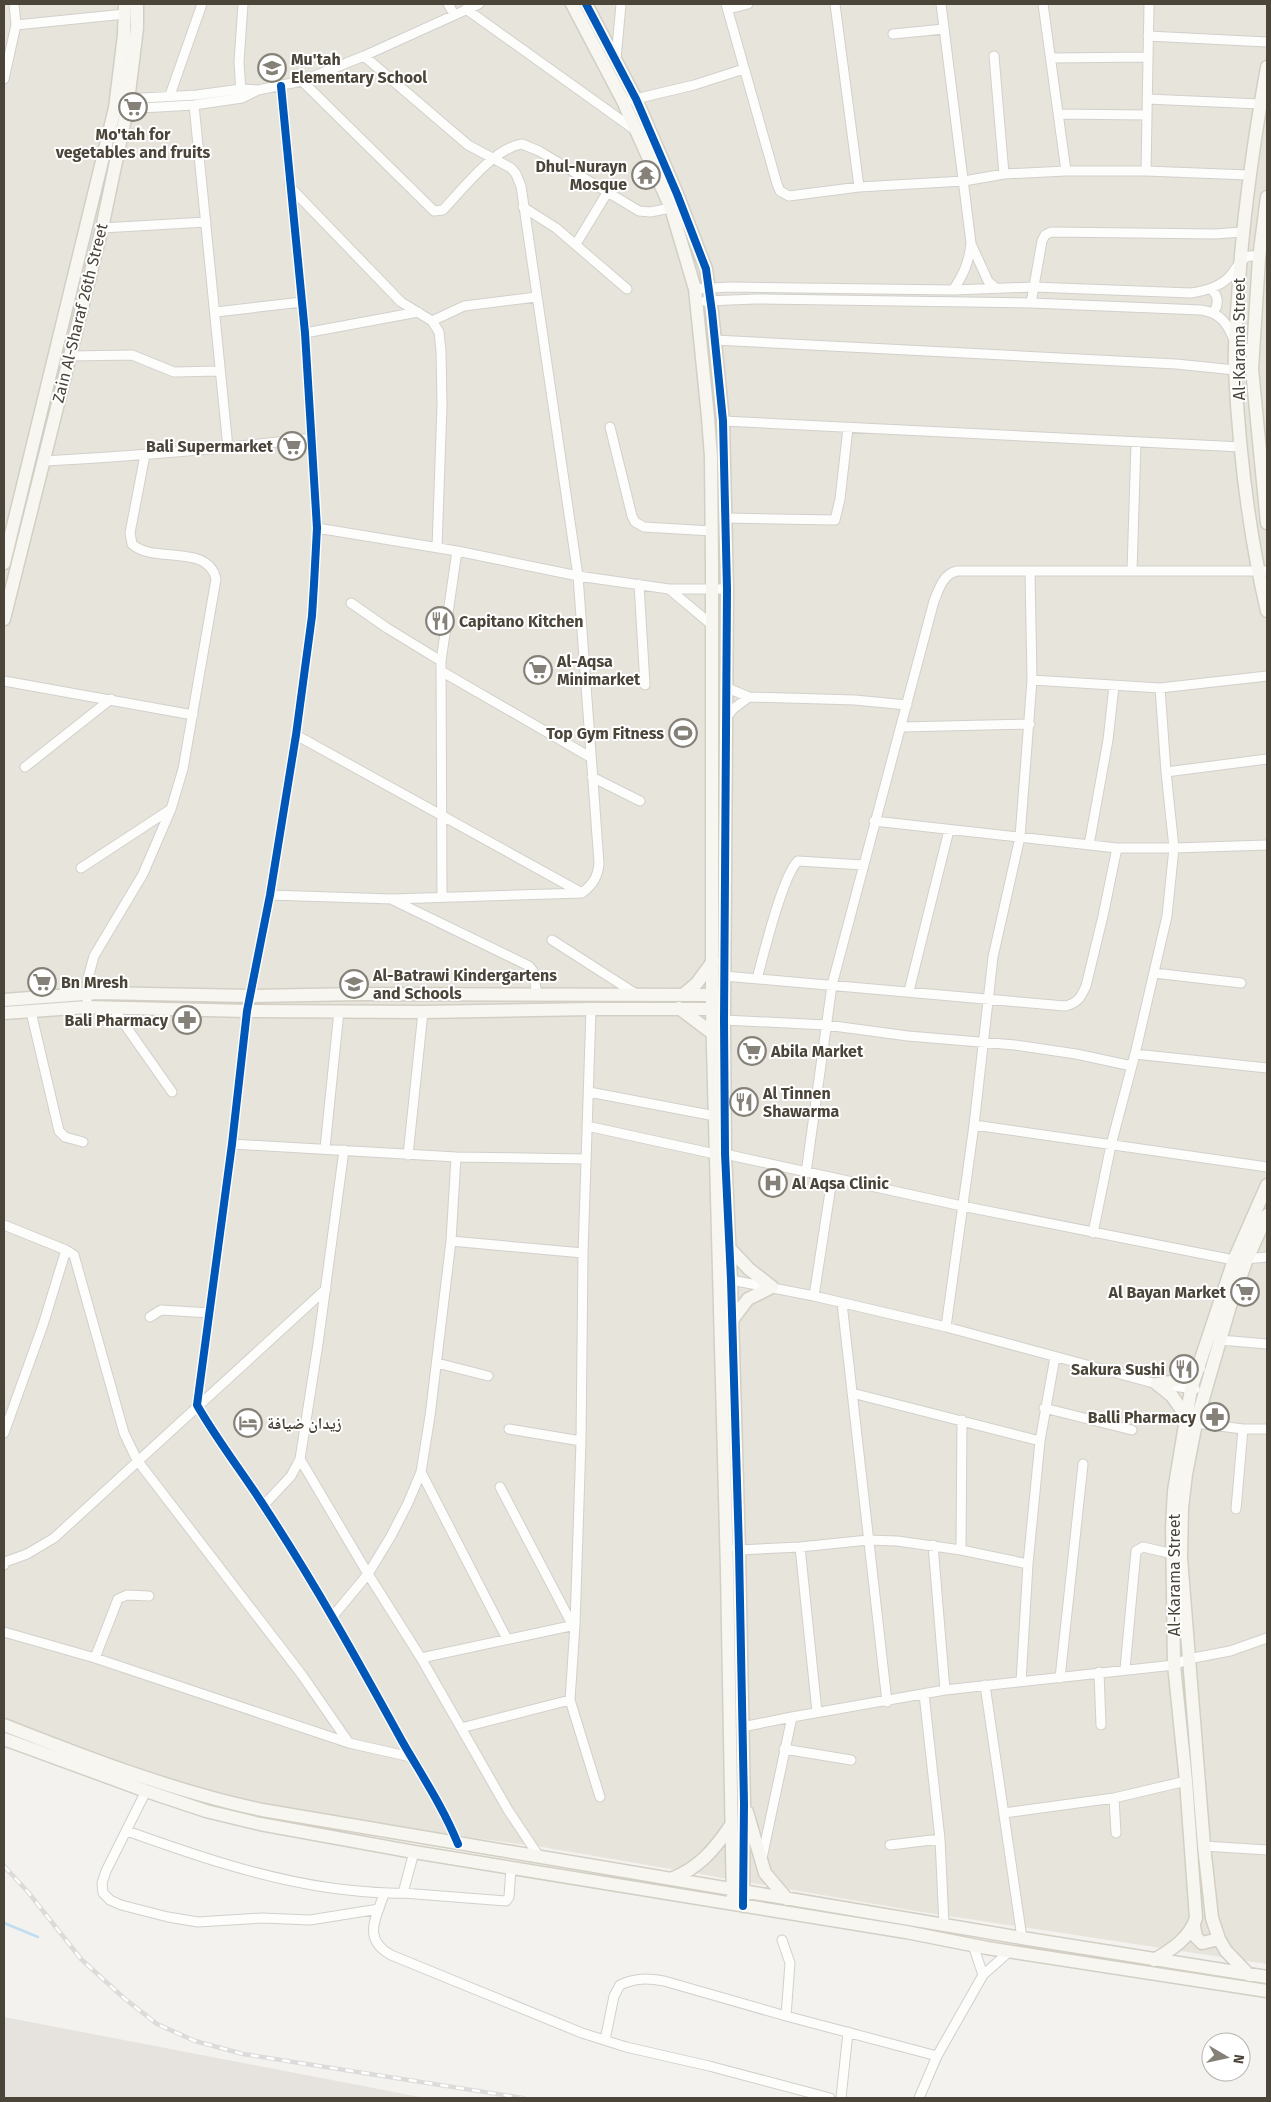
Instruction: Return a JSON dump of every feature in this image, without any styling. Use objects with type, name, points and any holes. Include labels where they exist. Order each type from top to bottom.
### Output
[{"type":"street","points":[[4,80],[16,25],[14,4]]},
{"type":"street","name":"Zain Al-Sharaf 26th Street","points":[[4,619],[102,228],[136,28],[137,4]]},
{"type":"street","points":[[170,95],[202,4]]},
{"type":"street","points":[[241,93],[239,62],[243,4]]},
{"type":"street","points":[[448,4],[454,14]]},
{"type":"street","points":[[122,104],[194,105],[241,93],[302,81],[364,56],[478,4]]},
{"type":"street","points":[[572,4],[630,100]]},
{"type":"street","points":[[586,4],[616,59],[630,100],[644,132],[693,234],[706,269],[711,301],[723,421],[727,589],[724,976],[718,995]]},
{"type":"street","points":[[616,59],[621,4]]},
{"type":"street","points":[[748,4],[727,6],[776,184],[780,191],[789,196],[859,187],[964,181],[1004,174],[1066,171],[1146,171],[1248,175]]},
{"type":"street","points":[[836,4],[859,187]]},
{"type":"street","points":[[941,4],[971,243],[969,262],[964,274],[953,290]]},
{"type":"street","points":[[1043,4],[1066,171]]},
{"type":"street","points":[[1146,171],[1149,4]]},
{"type":"street","points":[[16,25],[125,9]]},
{"type":"street","name":"Zain Al-Sharaf 26th Street","points":[[4,563],[122,104],[125,9]]},
{"type":"street","points":[[466,9],[644,132],[671,208],[695,289],[697,302],[711,457],[713,961],[720,1013],[718,1277],[726,1540],[731,1825],[738,1889]]},
{"type":"street","points":[[894,34],[944,29]]},
{"type":"street","points":[[1148,36],[1267,42]]},
{"type":"street","points":[[270,895],[392,899],[582,893],[594,883],[598,873],[578,576],[521,186],[516,174],[510,168],[468,146],[364,56]]},
{"type":"street","points":[[994,56],[1004,174]]},
{"type":"street","points":[[1051,58],[1148,57]]},
{"type":"street","name":"Al-Karama Street","points":[[1267,67],[1248,175],[1239,264],[1235,341],[1235,370],[1241,447],[1263,571],[1267,611]]},
{"type":"street","points":[[630,100],[694,85],[744,69]]},
{"type":"street","points":[[302,81],[434,211],[443,210],[492,160],[516,145],[522,144],[639,211],[650,212],[671,208]]},
{"type":"street","points":[[281,86],[289,186],[305,332],[318,528],[312,616],[296,735],[270,895],[247,1011],[232,1144],[197,1406],[214,1434],[264,1505],[334,1616],[443,1809],[458,1844]]},
{"type":"street","points":[[122,104],[170,95],[241,93]]},
{"type":"street","points":[[1147,99],[1260,104]]},
{"type":"street","points":[[194,105],[228,448]]},
{"type":"street","points":[[1058,114],[1146,116]]},
{"type":"street","points":[[289,186],[401,302],[432,321],[439,332],[441,351],[437,548]]},
{"type":"street","points":[[576,244],[607,193]]},
{"type":"street","name":"Al-Karama Street","points":[[1267,197],[1259,258],[1252,369],[1267,523]]},
{"type":"street","points":[[523,208],[556,228],[627,289]]},
{"type":"street","points":[[102,228],[206,222]]},
{"type":"street","points":[[1031,302],[1042,241],[1045,235],[1051,232],[1215,234],[1242,232]]},
{"type":"street","points":[[971,243],[988,280],[997,290]]},
{"type":"street","points":[[695,289],[997,290],[1033,287],[1191,293],[1211,289],[1227,279],[1248,256],[1259,258]]},
{"type":"street","points":[[1211,289],[1216,295],[1218,302],[1213,313]]},
{"type":"street","points":[[432,321],[464,306],[536,297]]},
{"type":"street","points":[[697,302],[756,299],[1031,302],[1201,310],[1213,313],[1226,323],[1241,349],[1247,350],[1253,347]]},
{"type":"street","points":[[216,312],[302,302]]},
{"type":"street","points":[[305,332],[418,312]]},
{"type":"street","points":[[714,340],[1176,364],[1235,370]]},
{"type":"street","points":[[70,356],[132,355],[174,372],[220,371]]},
{"type":"street","points":[[723,421],[1241,447]]},
{"type":"street","points":[[610,427],[635,522],[644,527],[712,531]]},
{"type":"street","points":[[726,518],[835,520],[840,499],[848,428]]},
{"type":"street","points":[[44,461],[228,448],[312,438]]},
{"type":"street","points":[[1132,571],[1136,443]]},
{"type":"street","points":[[87,1007],[88,978],[94,956],[143,874],[172,809],[183,769],[216,579],[214,571],[208,563],[148,550],[132,544],[130,533],[145,455]]},
{"type":"street","points":[[318,528],[456,551],[578,576],[670,589],[727,589]]},
{"type":"street","points":[[442,896],[441,666],[456,551]]},
{"type":"street","points":[[806,1173],[832,985],[874,821],[934,601],[947,576],[957,570],[1263,571]]},
{"type":"street","points":[[946,1327],[974,1125],[987,998],[996,941],[1020,837],[1032,680],[1030,571]]},
{"type":"street","points":[[639,584],[645,685]]},
{"type":"street","points":[[670,589],[712,625]]},
{"type":"street","points":[[351,603],[441,666],[590,757]]},
{"type":"street","points":[[1032,680],[1160,688],[1267,676]]},
{"type":"street","points":[[4,682],[111,699],[193,715]]},
{"type":"street","points":[[1089,846],[1108,740],[1114,686]]},
{"type":"street","points":[[725,687],[749,697],[855,700],[907,705]]},
{"type":"street","points":[[1093,1233],[1111,1145],[1136,1054],[1167,916],[1174,848],[1160,688]]},
{"type":"street","points":[[726,718],[733,709],[749,697]]},
{"type":"street","points":[[25,766],[111,699]]},
{"type":"street","points":[[901,727],[1030,724]]},
{"type":"street","points":[[296,735],[582,893]]},
{"type":"street","points":[[1166,772],[1267,759]]},
{"type":"street","points":[[592,777],[640,801]]},
{"type":"street","points":[[81,868],[172,809]]},
{"type":"street","points":[[874,821],[1117,848],[1267,845]]},
{"type":"street","points":[[909,992],[949,830]]},
{"type":"street","points":[[724,976],[1066,1006],[1079,1000],[1086,986],[1117,848]]},
{"type":"street","points":[[756,979],[786,881],[795,864],[798,861],[863,865]]},
{"type":"street","points":[[392,899],[529,966],[533,971],[537,995]]},
{"type":"street","points":[[552,940],[636,994]]},
{"type":"street","points":[[683,995],[697,983],[713,961]]},
{"type":"street","points":[[1154,973],[1241,983]]},
{"type":"street","points":[[4,1000],[87,993],[250,996],[360,994],[718,995]]},
{"type":"street","points":[[4,1013],[87,1007],[339,1012],[679,1008],[908,1036],[1060,1051],[1132,1066]]},
{"type":"street","points":[[112,1008],[172,1092]]},
{"type":"street","points":[[679,1008],[712,1033]]},
{"type":"street","points":[[591,1009],[583,1253],[580,1440],[570,1700],[600,1796]]},
{"type":"street","points":[[31,1012],[59,1131],[64,1137],[83,1142]]},
{"type":"street","points":[[325,1148],[339,1012]]},
{"type":"street","points":[[408,1155],[423,1012]]},
{"type":"street","points":[[720,1013],[712,1033],[715,1116],[730,1249],[740,1550],[744,1804],[738,1905]]},
{"type":"street","points":[[1136,1054],[1267,1068]]},
{"type":"street","points":[[589,1092],[715,1116]]},
{"type":"street","points":[[974,1125],[1267,1168]]},
{"type":"street","points":[[587,1126],[1093,1233],[1240,1260],[1267,1257]]},
{"type":"street","points":[[232,1144],[325,1148],[408,1155],[586,1159]]},
{"type":"street","points":[[264,1505],[291,1476],[300,1459],[326,1289],[344,1150]]},
{"type":"street","points":[[334,1616],[368,1574],[408,1503],[420,1472],[437,1363],[451,1241],[456,1157]]},
{"type":"street","points":[[814,1296],[832,1179]]},
{"type":"street","name":"Al-Karama Street","points":[[1249,1975],[1226,1951],[1219,1939],[1212,1918],[1204,1846],[1180,1558],[1182,1508],[1191,1419],[1191,1389],[1267,1185]]},
{"type":"street","name":"Al-Karama Street","points":[[1194,1926],[1196,1910],[1174,1665],[1174,1490],[1191,1419],[1205,1390],[1240,1260],[1267,1215]]},
{"type":"street","points":[[4,1225],[72,1252],[77,1260],[124,1433],[137,1460],[296,1667],[349,1743]]},
{"type":"street","points":[[451,1241],[583,1253]]},
{"type":"street","points":[[730,1249],[749,1269],[772,1287]]},
{"type":"street","points":[[4,1433],[43,1325],[66,1250]]},
{"type":"street","points":[[718,1277],[814,1296],[946,1327],[1157,1384],[1205,1390]]},
{"type":"street","points":[[732,1319],[748,1299],[772,1287]]},
{"type":"street","points":[[4,1563],[27,1554],[54,1538],[326,1289]]},
{"type":"street","points":[[842,1303],[886,1702]]},
{"type":"street","points":[[150,1317],[161,1310],[210,1313]]},
{"type":"street","points":[[1220,1340],[1267,1344]]},
{"type":"street","points":[[1021,1682],[1028,1564],[1040,1440],[1044,1408],[1055,1357]]},
{"type":"street","points":[[437,1363],[488,1376]]},
{"type":"street","points":[[1157,1384],[1171,1382],[1198,1368]]},
{"type":"street","points":[[1157,1384],[1172,1396],[1191,1419],[1242,1429],[1267,1429]]},
{"type":"street","points":[[852,1393],[1040,1440]]},
{"type":"street","points":[[1044,1408],[1132,1430]]},
{"type":"street","points":[[961,1550],[962,1420]]},
{"type":"street","points":[[509,1428],[580,1440]]},
{"type":"street","points":[[1236,1509],[1242,1429]]},
{"type":"street","points":[[300,1459],[368,1574],[421,1658],[504,1803],[538,1855]]},
{"type":"street","points":[[1060,1678],[1083,1464]]},
{"type":"street","points":[[420,1472],[507,1639]]},
{"type":"street","points":[[500,1487],[574,1625]]},
{"type":"street","points":[[726,1540],[740,1550],[800,1547],[868,1540],[933,1545],[1028,1564]]},
{"type":"street","points":[[933,1545],[945,1690]]},
{"type":"street","points":[[800,1547],[817,1712]]},
{"type":"street","points":[[1125,1669],[1136,1550],[1143,1547],[1173,1554]]},
{"type":"street","points":[[95,1658],[118,1599],[127,1595],[149,1596]]},
{"type":"street","points":[[421,1658],[574,1625]]},
{"type":"street","points":[[4,1632],[95,1658],[349,1743],[412,1757]]},
{"type":"street","points":[[742,1727],[945,1690],[1174,1665],[1230,1651],[1267,1638]]},
{"type":"street","points":[[1099,1672],[1101,1725]]},
{"type":"street","points":[[985,1685],[1022,1938]]},
{"type":"street","points":[[924,1694],[940,1839],[944,1925]]},
{"type":"street","points":[[461,1728],[570,1700]]},
{"type":"street","points":[[761,1862],[792,1717]]},
{"type":"street","points":[[4,1725],[117,1768],[214,1800],[272,1812],[458,1844],[538,1855],[787,1899],[1154,1960],[1267,1977]]},
{"type":"street","points":[[4,1739],[206,1811],[260,1824],[414,1852],[973,1945],[1267,1991]]},
{"type":"street","points":[[784,1749],[851,1760]]},
{"type":"street","points":[[1004,1813],[1114,1798],[1186,1782]]},
{"type":"street","points":[[146,1791],[108,1865],[102,1883],[103,1893],[106,1897],[121,1905],[168,1917],[198,1922],[262,1918],[310,1920],[379,1909]]},
{"type":"street","points":[[1114,1798],[1116,1833]]},
{"type":"street","points":[[744,1804],[761,1862],[774,1885],[787,1899]]},
{"type":"street","points":[[670,1879],[684,1874],[701,1862],[714,1849],[731,1825]]},
{"type":"street","points":[[126,1832],[258,1874],[317,1886],[384,1894],[403,1892],[506,1901],[509,1897],[511,1868]]},
{"type":"street","points":[[890,1845],[940,1839]]},
{"type":"street","points":[[1204,1846],[1267,1850]]},
{"type":"street","points":[[403,1892],[414,1852]]},
{"type":"street","points":[[384,1894],[374,1924],[373,1935],[378,1946],[385,1951],[541,2017],[626,2047],[709,2066],[830,2098]]},
{"type":"street","points":[[1194,1926],[1196,1937],[1202,1943],[1219,1939]]},
{"type":"street","points":[[1154,1960],[1171,1950],[1194,1926]]},
{"type":"street","points":[[782,1940],[790,1964],[786,2016]]},
{"type":"street","points":[[973,1945],[983,1975]]},
{"type":"street","points":[[919,2098],[937,2056],[983,1975],[1010,1951]]},
{"type":"street","points":[[605,2040],[614,1996],[620,1985],[631,1980],[646,1978],[664,1981],[937,2056]]},
{"type":"street","points":[[841,2098],[848,2032]]},
{"type":"shaded area","points":[[4,4],[1267,4],[1267,1964],[916,1911],[542,1847],[247,1808],[4,1718]]},
{"type":"shaded area","points":[[4,2017],[425,2098],[4,2098]]},
{"type":"waterway","points":[[4,1923],[38,1937]]},
{"type":"railway","points":[[4,1866],[28,1892],[81,1959],[125,1999],[157,2024],[195,2041],[243,2054],[523,2098]]},
{"type":"cycle path","points":[[586,4],[636,99],[677,194],[706,269],[723,421],[727,589],[725,1154],[731,1280],[739,1550],[744,1804],[743,1906]]},
{"type":"cycle path","points":[[281,86],[305,333],[317,528],[312,616],[296,735],[270,895],[247,1011],[232,1144],[197,1405],[256,1493],[318,1593],[439,1804],[458,1844]]},
{"type":"place","name":"Mu'tah Elementary School","points":[[272,68]]},
{"type":"place","name":"Mo'tah for vegetables and fruits","points":[[133,107]]},
{"type":"place","name":"Dhul-Nurayn Mosque","points":[[646,175]]},
{"type":"place","name":"Bali Supermarket","points":[[292,446]]},
{"type":"place","name":"Capitano Kitchen","points":[[440,621]]},
{"type":"place","name":"Al-Aqsa Minimarket","points":[[538,670]]},
{"type":"place","name":"Top Gym Fitness","points":[[683,733]]},
{"type":"place","name":"Bn Mresh","points":[[42,982]]},
{"type":"place","name":"Al-Batrawi Kindergartens and Schools","points":[[354,984]]},
{"type":"place","name":"Bali Pharmacy","points":[[187,1020]]},
{"type":"place","name":"Abila Market","points":[[752,1051]]},
{"type":"place","name":"Al Tinnen Shawarma","points":[[744,1102]]},
{"type":"place","name":"Al Aqsa Clinic","points":[[773,1183]]},
{"type":"place","name":"Al Bayan Market","points":[[1245,1292]]},
{"type":"place","name":"Sakura Sushi","points":[[1184,1369]]},
{"type":"place","name":"Balli Pharmacy","points":[[1215,1417]]},
{"type":"place","name":"زيدان ضيافة","points":[[248,1423]]}]
